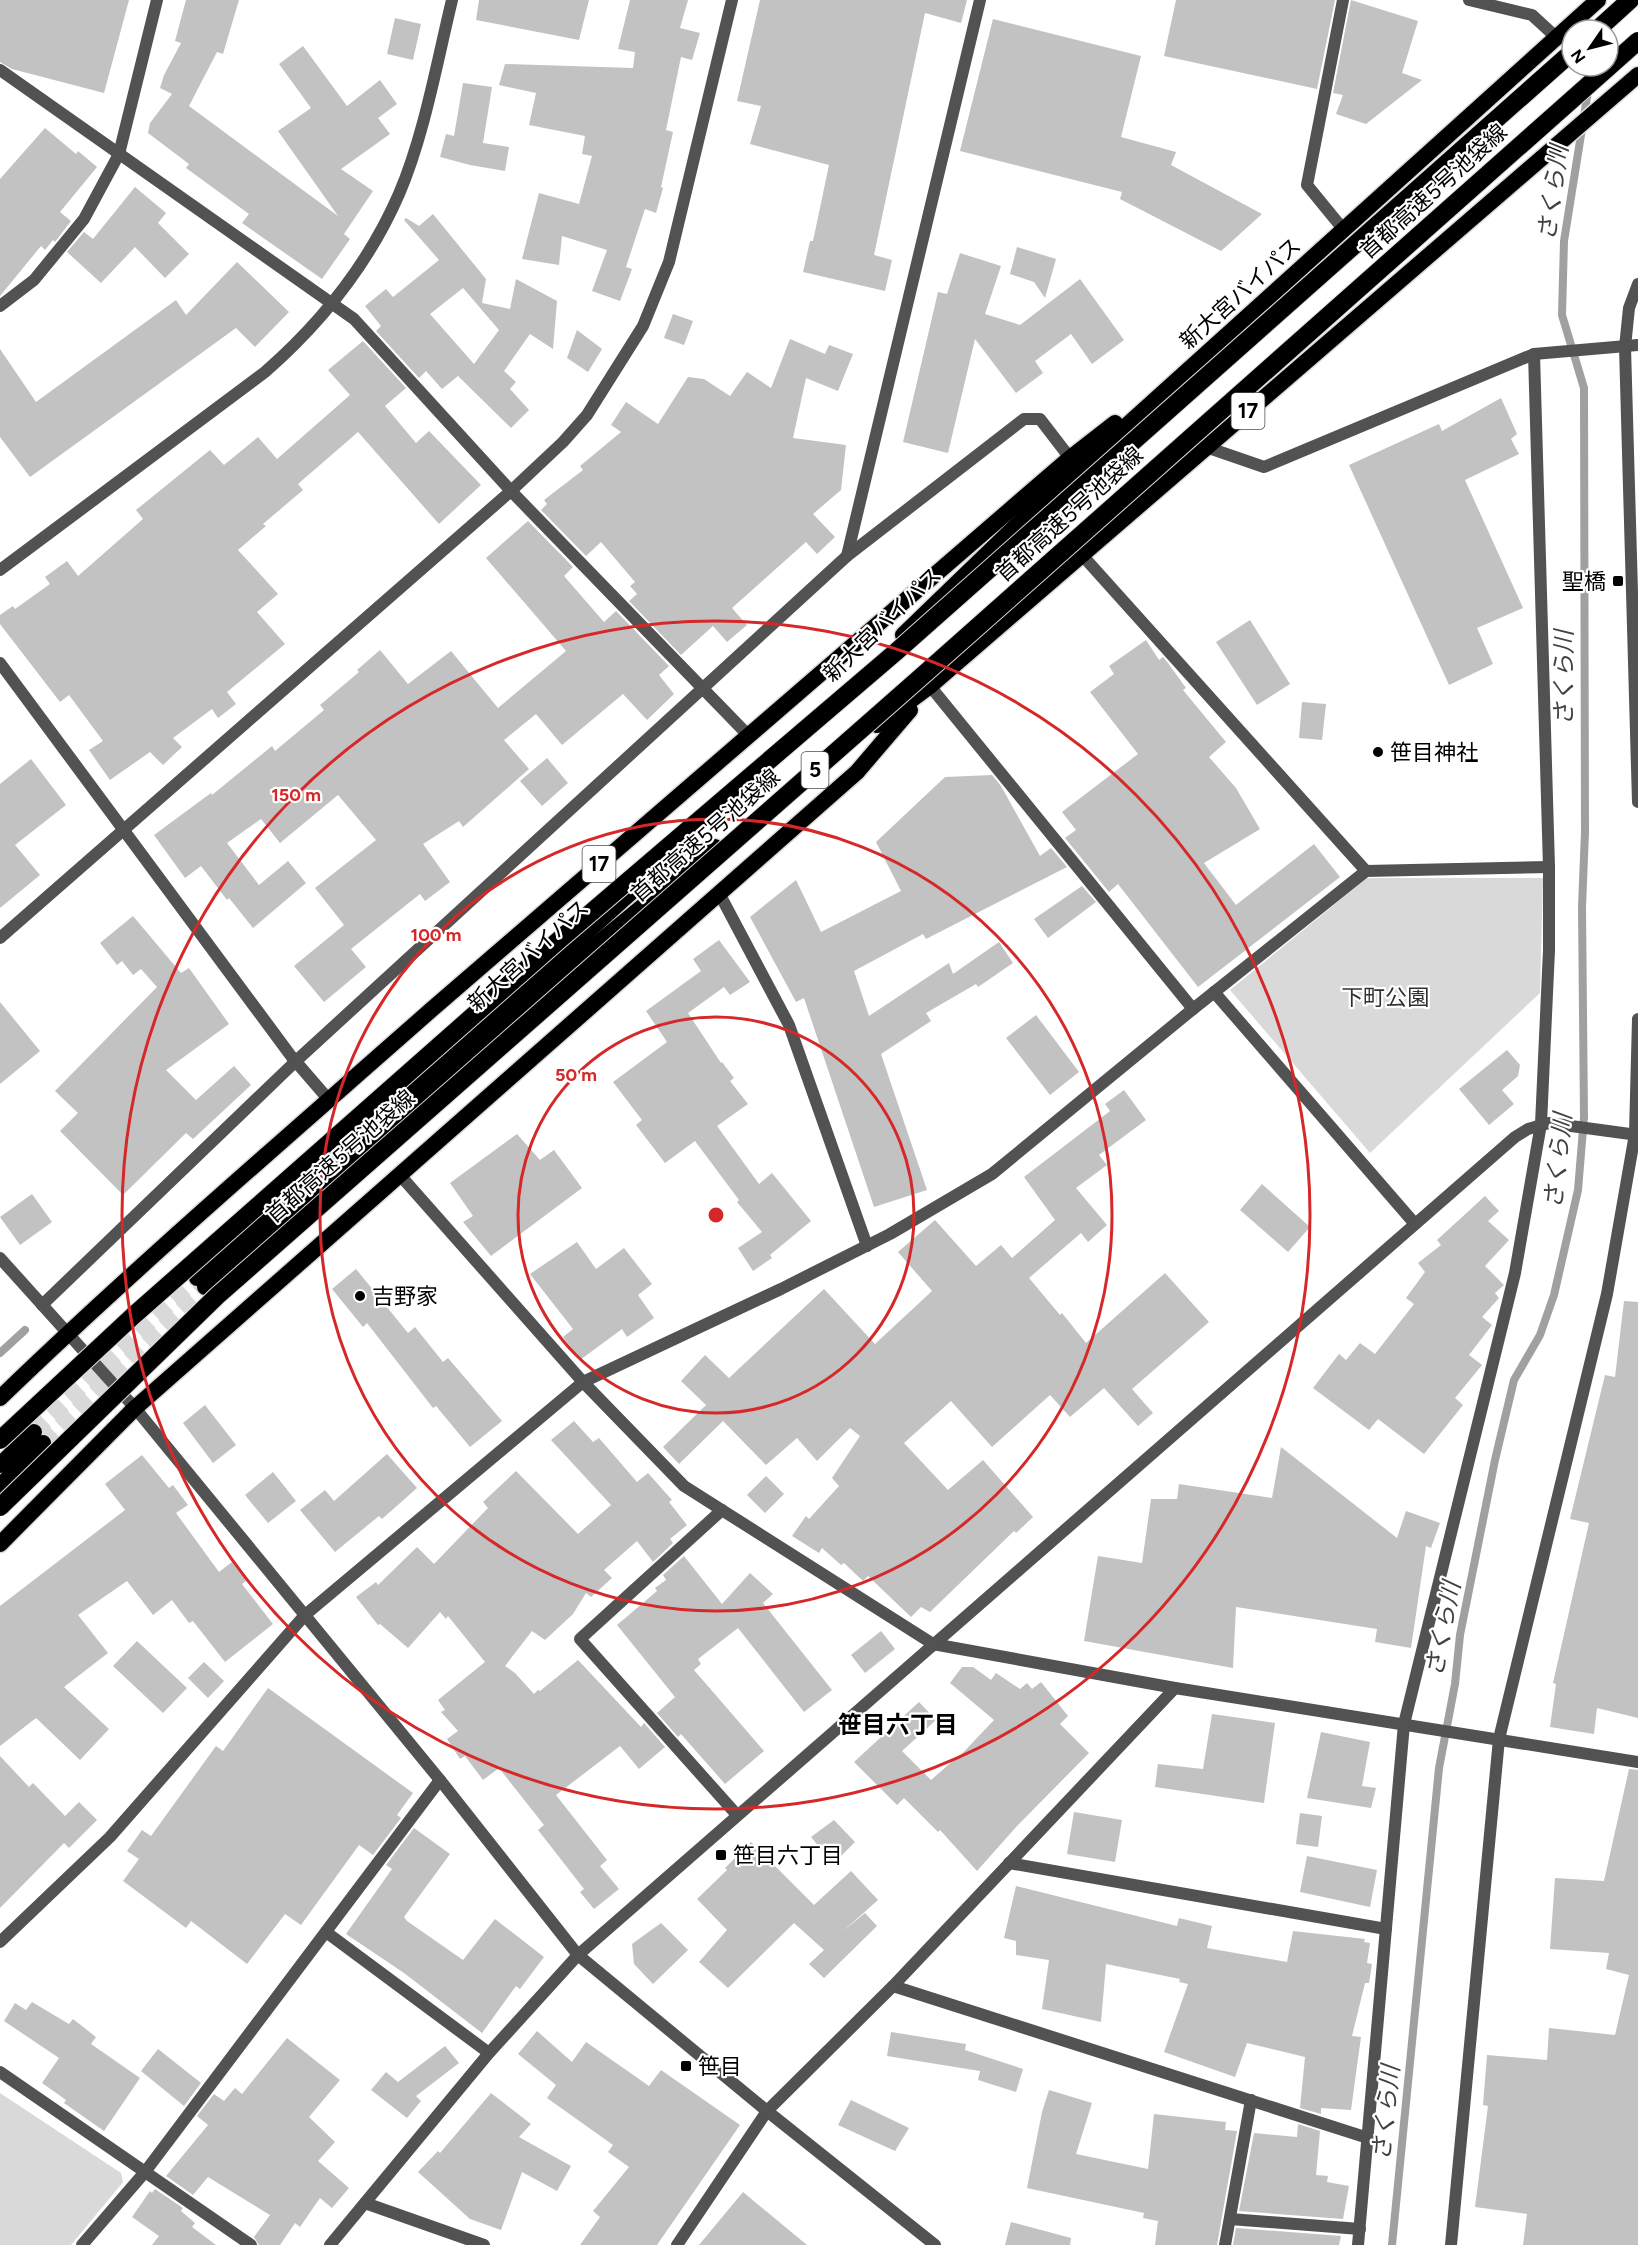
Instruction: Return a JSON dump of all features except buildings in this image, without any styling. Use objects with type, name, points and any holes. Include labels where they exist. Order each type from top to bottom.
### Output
[{"type":"highway","points":[[1610,18],[1630,0]]},
{"type":"highway","name":"新大宮バイパス","points":[[1593,5],[1023,519],[705,824],[201,1283],[589,950],[752,817],[930,686],[1638,75]]},
{"type":"highway","name":"首都高速5号池袋線","points":[[0,1507],[89,1418],[226,1288],[922,676],[1638,41]]},
{"type":"highway","name":"首都高速5号池袋線","points":[[0,1440],[133,1316],[559,940],[897,651],[1560,63]]},
{"type":"highway","name":"17","points":[[0,1398],[68,1332],[329,1100],[747,734],[1070,458],[1214,347]]},
{"type":"highway","name":"17","points":[[0,1544],[135,1408],[857,772],[930,686]]},
{"type":"highway","points":[[0,1465],[39,1438],[0,1486]]},
{"type":"street","points":[[0,306],[34,280],[84,219],[119,153],[157,0]]},
{"type":"street","points":[[0,570],[265,372],[301,339],[332,304],[380,232],[399,194],[414,154],[453,0]]},
{"type":"street","points":[[0,938],[511,491],[563,442],[587,414],[607,386],[643,326],[669,262],[732,0]]},
{"type":"street","points":[[847,556],[980,0]]},
{"type":"street","points":[[1343,0],[1307,185],[1343,229]]},
{"type":"street","points":[[1469,0],[1532,15],[1557,38]]},
{"type":"street","points":[[0,70],[354,319],[511,491],[747,734]]},
{"type":"street","points":[[1638,284],[1629,308],[1625,346],[1638,802]]},
{"type":"street","points":[[1206,447],[1264,467],[1534,354],[1638,345]]},
{"type":"street","points":[[1358,2245],[1404,1724],[1515,1274],[1545,1124],[1549,867],[1534,354]]},
{"type":"street","points":[[42,1305],[296,1061],[847,556],[1024,419],[1040,419],[1070,458]]},
{"type":"street","points":[[1082,555],[1366,871]]},
{"type":"street","points":[[0,663],[296,1061],[329,1100]]},
{"type":"street","points":[[930,686],[1193,1009]]},
{"type":"street","points":[[0,1942],[110,1837],[305,1615],[583,1382],[782,1289],[867,1246],[992,1174],[1366,871],[1549,867]]},
{"type":"street","points":[[719,893],[789,1025],[867,1246]]},
{"type":"street","points":[[1214,992],[1415,1224]]},
{"type":"street","points":[[1451,2245],[1499,1739],[1607,1294],[1636,1135],[1638,1019]]},
{"type":"street","points":[[330,2245],[489,2053],[578,1954],[1515,1137],[1545,1124],[1636,1135]]},
{"type":"street","points":[[399,1174],[583,1382],[684,1486],[933,1644],[1175,1688],[1638,1762]]},
{"type":"street","points":[[0,1258],[135,1408],[440,1780],[578,1954],[767,2111],[935,2245]]},
{"type":"street","points":[[722,1510],[580,1639],[737,1815]]},
{"type":"street","points":[[677,2245],[767,2111],[893,1986],[1175,1688]]},
{"type":"street","points":[[82,2245],[145,2172],[440,1780]]},
{"type":"street","points":[[1009,1863],[1386,1929]]},
{"type":"street","points":[[326,1932],[489,2053]]},
{"type":"street","points":[[893,1986],[1368,2138]]},
{"type":"street","points":[[0,2072],[251,2245]]},
{"type":"street","points":[[1226,2245],[1251,2100]]},
{"type":"street","points":[[365,2203],[484,2245]]},
{"type":"street","points":[[1230,2219],[1360,2229]]},
{"type":"green space","name":"下町公園","points":[[1367,878],[1543,878],[1540,993],[1370,1153],[1230,990]]},
{"type":"green space","points":[[0,2093],[121,2173],[123,2182],[71,2245],[0,2245]]},
{"type":"waterway","name":"さくら川","points":[[1392,2245],[1439,1768],[1455,1684],[1460,1635],[1495,1460],[1514,1380],[1540,1335],[1554,1295],[1578,1190],[1584,1117],[1582,907],[1585,832],[1584,388],[1562,315],[1564,241],[1590,78]]},
{"type":"waterway","points":[[0,1353],[25,1330]]},
{"type":"tunnel","points":[[34,1432],[197,1278]]},
{"type":"tunnel","points":[[43,1443],[205,1287]]},
{"type":"place","name":"聖橋","points":[[1618,581]]},
{"type":"place","name":"笹目神社","points":[[1378,752]]},
{"type":"place","name":"吉野家","points":[[360,1296]]},
{"type":"place","name":"笹目六丁目","points":[[721,1855]]},
{"type":"place","name":"笹目","points":[[686,2066]]},
{"type":"district","name":"笹目六丁目","points":[[898,1725]]}]
